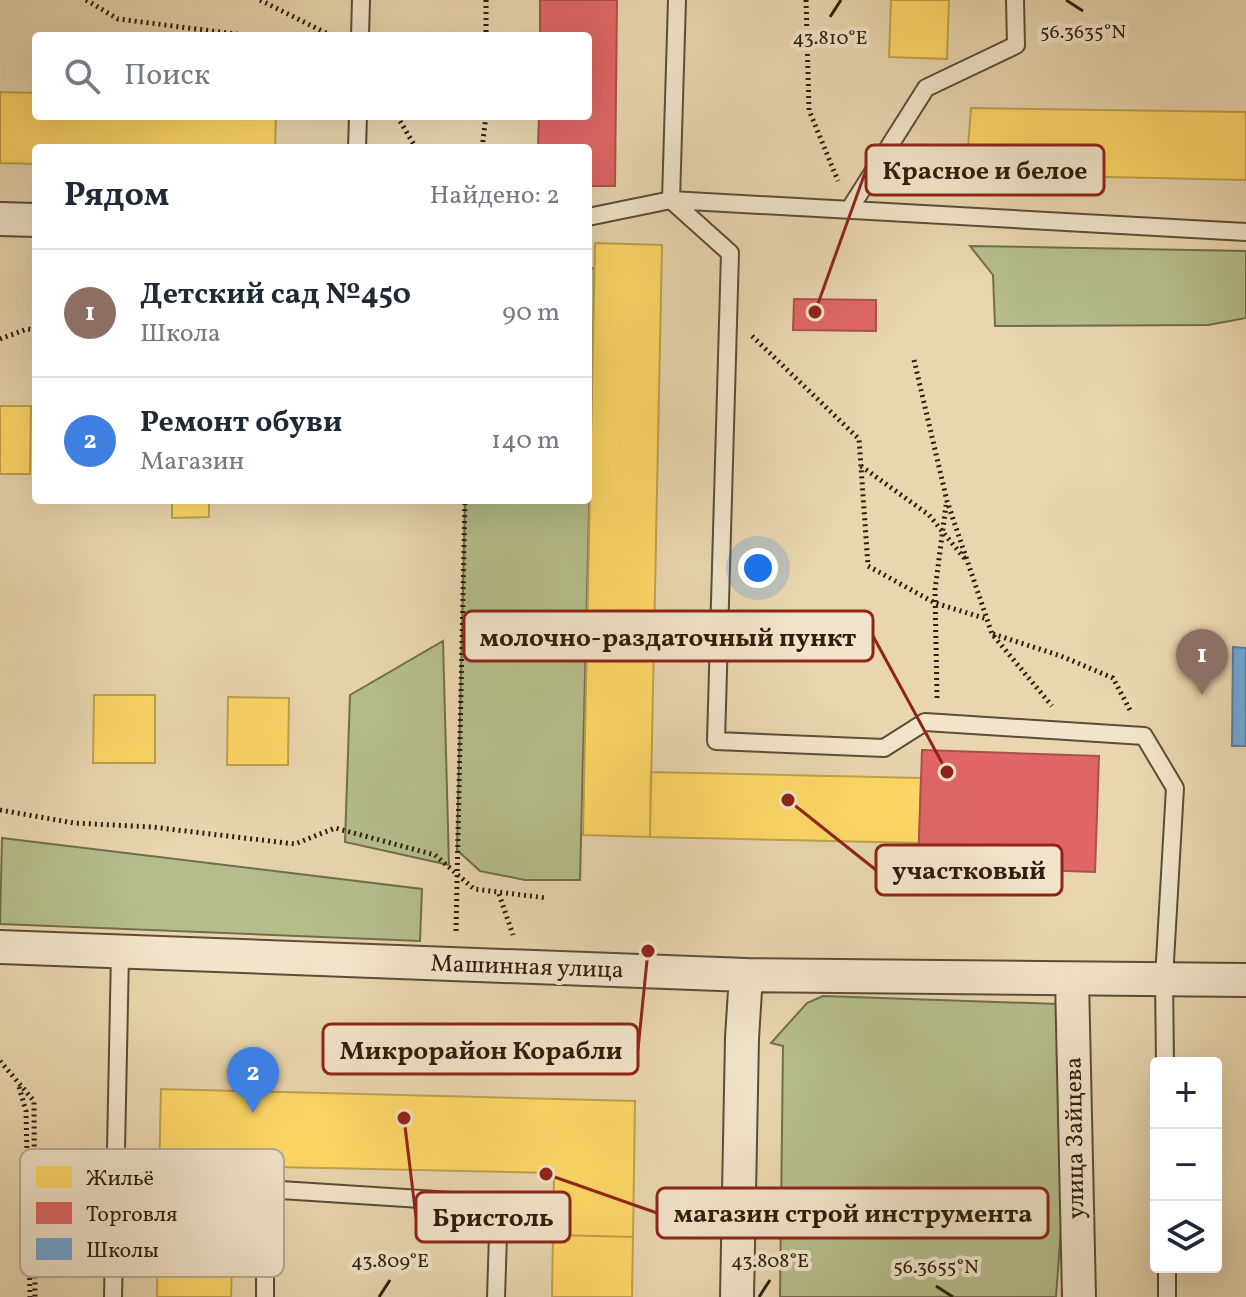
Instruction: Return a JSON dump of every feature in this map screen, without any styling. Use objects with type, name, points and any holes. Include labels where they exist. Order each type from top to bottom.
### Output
[{"type":"street","points":[[0,219],[32,220]]},
{"type":"street","name":"Машинная улица","points":[[0,947],[746,975],[1246,980]]},
{"type":"street","points":[[737,1297],[746,975]]},
{"type":"street","name":"улица Зайцева","points":[[1072,980],[1079,1297]]},
{"type":"lane","points":[[360,32],[361,0]]},
{"type":"lane","points":[[677,0],[671,200],[730,253],[716,741],[884,748],[925,722],[1144,736],[1175,788],[1164,978],[1165,1057]]},
{"type":"lane","points":[[849,210],[926,88],[1016,45],[1015,0]]},
{"type":"lane","points":[[357,144],[358,120]]},
{"type":"lane","points":[[592,216],[671,200],[1246,232]]},
{"type":"lane","points":[[116,1149],[120,953]]},
{"type":"lane","points":[[284,1190],[499,1204],[496,1297]]},
{"type":"lane","points":[[1167,1273],[1167,1297]]},
{"type":"lane","points":[[113,1277],[113,1297]]},
{"type":"path","points":[[86,0],[118,19],[220,32]]},
{"type":"path","points":[[260,0],[324,32]]},
{"type":"path","points":[[486,0],[486,32]]},
{"type":"path","points":[[806,0],[809,110],[849,210]]},
{"type":"path","points":[[399,120],[414,144]]},
{"type":"path","points":[[482,144],[486,120]]},
{"type":"path","points":[[0,339],[32,330]]},
{"type":"path","points":[[748,332],[770,357],[859,439],[868,566],[935,603],[987,619]]},
{"type":"path","points":[[914,360],[947,501],[992,634],[1073,732]]},
{"type":"path","points":[[861,466],[929,515],[968,563]]},
{"type":"path","points":[[937,723],[935,603],[947,501]]},
{"type":"path","points":[[455,965],[465,504]]},
{"type":"path","points":[[992,634],[1061,656],[1113,678],[1144,736]]},
{"type":"path","points":[[0,810],[74,823],[152,827],[295,844],[335,828],[435,855],[474,889],[547,898]]},
{"type":"path","points":[[0,1061],[34,1101],[34,1149]]},
{"type":"path","points":[[33,1277],[33,1297]]},
{"type":"green space","points":[[970,246],[1246,251],[1246,318],[1208,325],[995,326],[993,275]]},
{"type":"green space","points":[[592,268],[595,268],[592,390]]},
{"type":"green space","points":[[465,504],[589,504],[580,880],[525,880],[480,871],[457,850]]},
{"type":"green space","points":[[443,641],[449,865],[345,842],[350,695]]},
{"type":"green space","points":[[2,838],[422,889],[420,941],[0,924]]},
{"type":"green space","points":[[823,996],[1057,1004],[1062,1215],[1056,1297],[780,1297],[783,1046],[771,1043],[807,1003]]},
{"type":"building: Жильё","points":[[891,0],[949,0],[947,59],[889,57]]},
{"type":"building: Жильё","points":[[0,92],[32,93],[32,120],[276,120],[275,144],[32,144],[32,164],[0,163]]},
{"type":"building: Жильё","points":[[971,108],[1246,112],[1246,180],[966,174]]},
{"type":"building: Жильё","points":[[595,243],[662,245],[650,837],[583,835]]},
{"type":"building: Жильё","points":[[0,406],[31,406],[30,474],[0,474]]},
{"type":"building: Жильё","points":[[172,504],[209,504],[209,517],[172,518]]},
{"type":"building: Жильё","points":[[94,695],[155,695],[155,763],[93,763]]},
{"type":"building: Жильё","points":[[228,697],[289,698],[288,765],[227,765]]},
{"type":"building: Жильё","points":[[651,772],[921,778],[919,843],[650,837]]},
{"type":"building: Жильё","points":[[161,1089],[635,1101],[633,1237],[553,1235],[554,1173],[284,1167],[284,1149],[160,1149]]},
{"type":"building: Жильё","points":[[553,1235],[633,1237],[632,1297],[552,1297]]},
{"type":"building: Жильё","points":[[157,1277],[232,1277],[231,1297],[157,1297]]},
{"type":"building: Торговля","points":[[540,0],[617,0],[615,186],[592,186],[592,144],[538,144],[539,120],[592,120],[592,32],[540,32]]},
{"type":"building: Торговля","points":[[794,299],[876,300],[876,331],[793,330]]},
{"type":"building: Торговля","points":[[922,750],[1099,756],[1095,872],[918,866]]},
{"type":"building: Школы","points":[[1233,647],[1246,648],[1246,746],[1232,746]]},
{"type":"place","name":"Красное и белое","points":[[815,312]]},
{"type":"place","name":"Детский сад №450","points":[[1202,695]]},
{"type":"place","name":"молочно-раздаточный пункт","points":[[947,772]]},
{"type":"place","name":"участковый","points":[[788,800]]},
{"type":"place","name":"Микрорайон Корабли","points":[[648,951]]},
{"type":"place","name":"Ремонт обуви","points":[[253,1113]]},
{"type":"place","name":"Бристоль","points":[[404,1118]]},
{"type":"place","name":"магазин строй инструмента","points":[[546,1174]]}]
